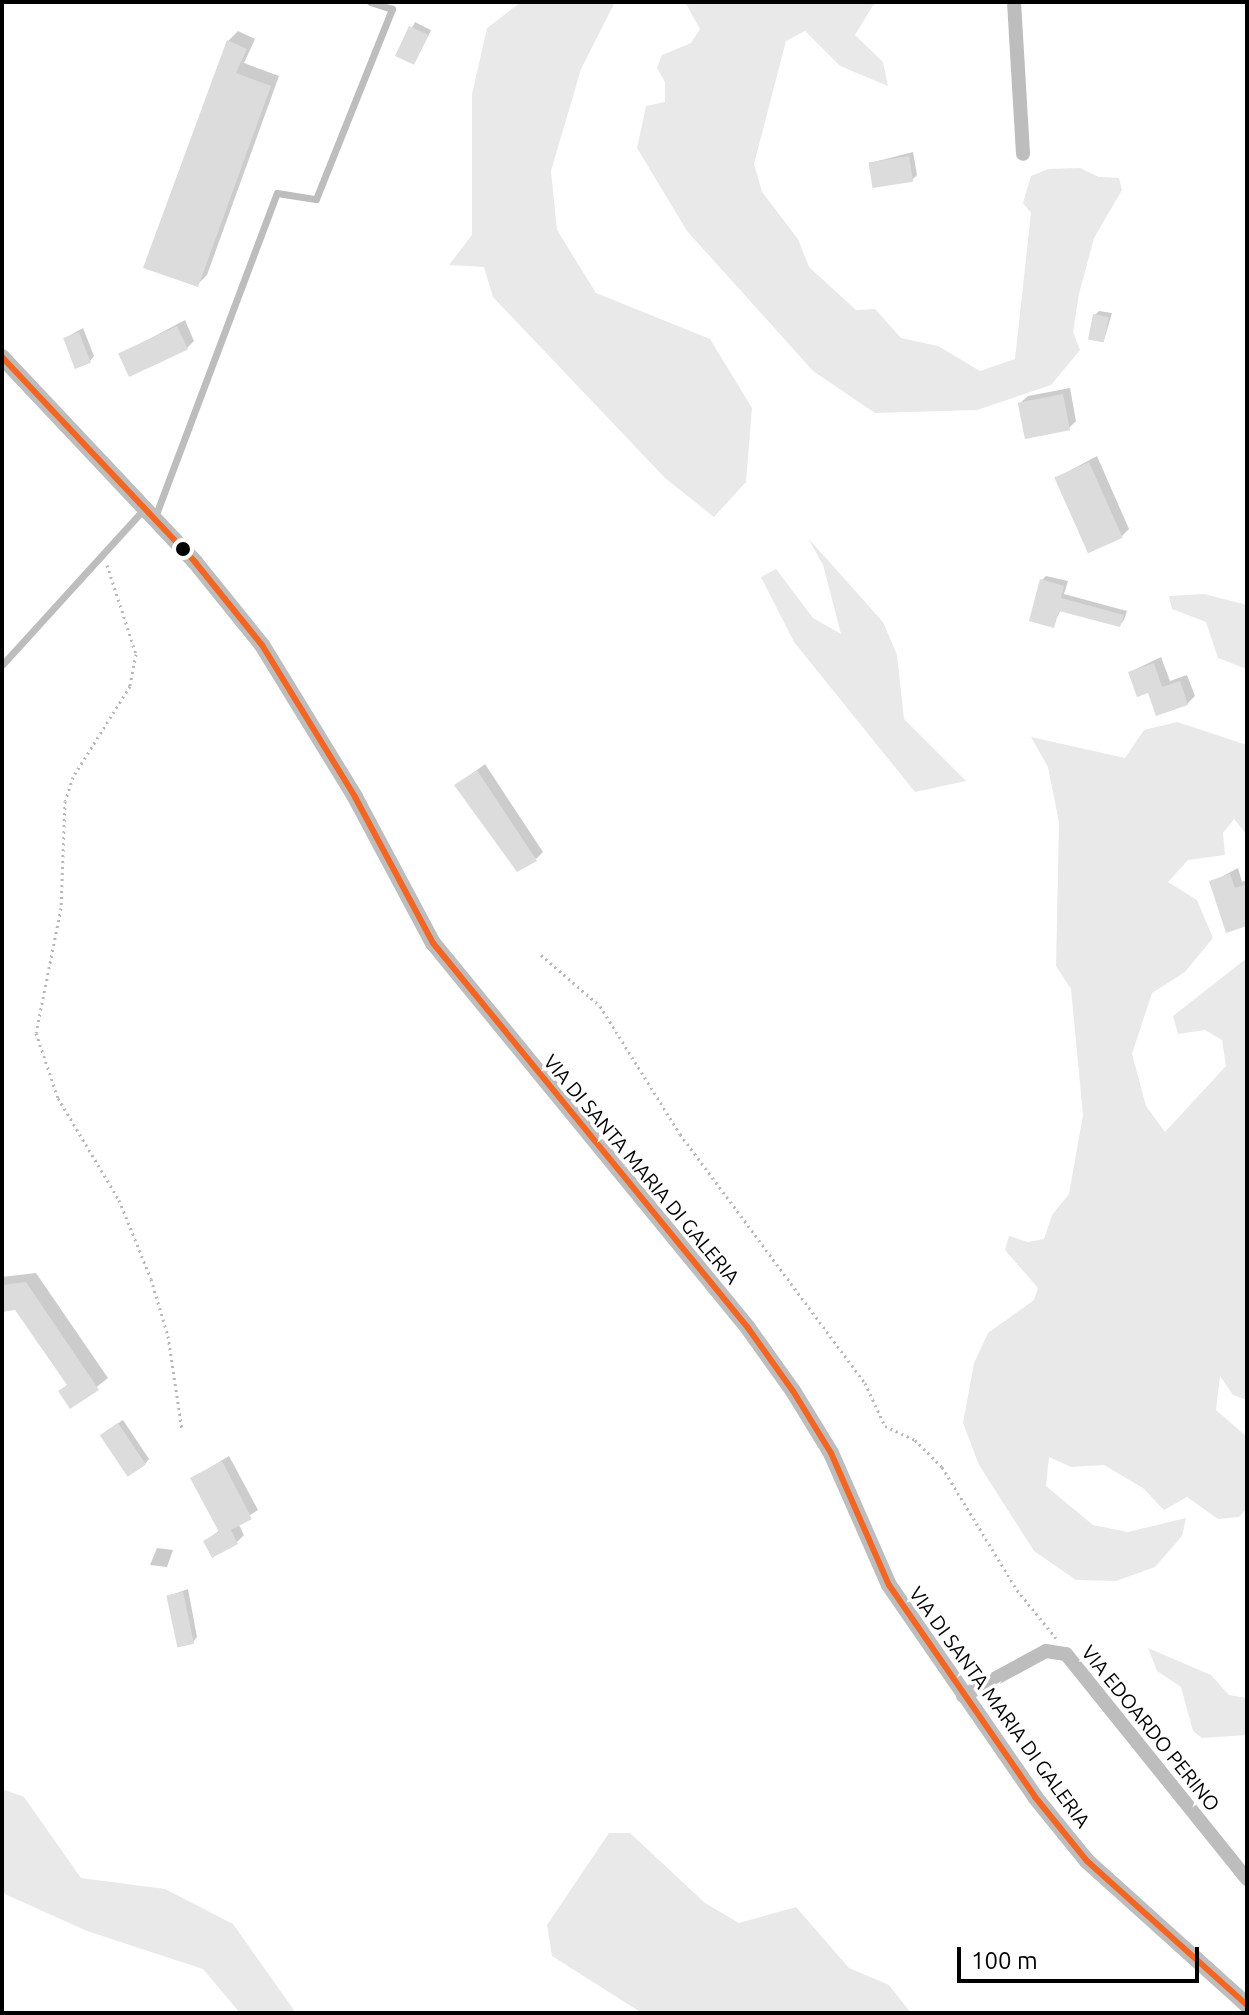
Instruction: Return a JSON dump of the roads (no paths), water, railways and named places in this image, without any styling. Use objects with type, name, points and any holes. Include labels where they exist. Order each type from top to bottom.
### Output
[{"type":"street","points":[[1014,2],[1023,154]]},
{"type":"street","name":"VIA DI SANTA MARIA DI GALERIA","points":[[2,357],[150,513],[262,645],[355,797],[433,943],[748,1328],[793,1391],[831,1453],[889,1585],[963,1696],[1087,1861],[1247,2005]]},
{"type":"street","name":"VIA EDOARDO PERINO","points":[[963,1696],[1046,1651],[1059,1650],[1247,1879]]},
{"type":"lane","points":[[2,665],[103,553],[150,513],[277,193],[316,199],[392,9],[370,2]]}]
